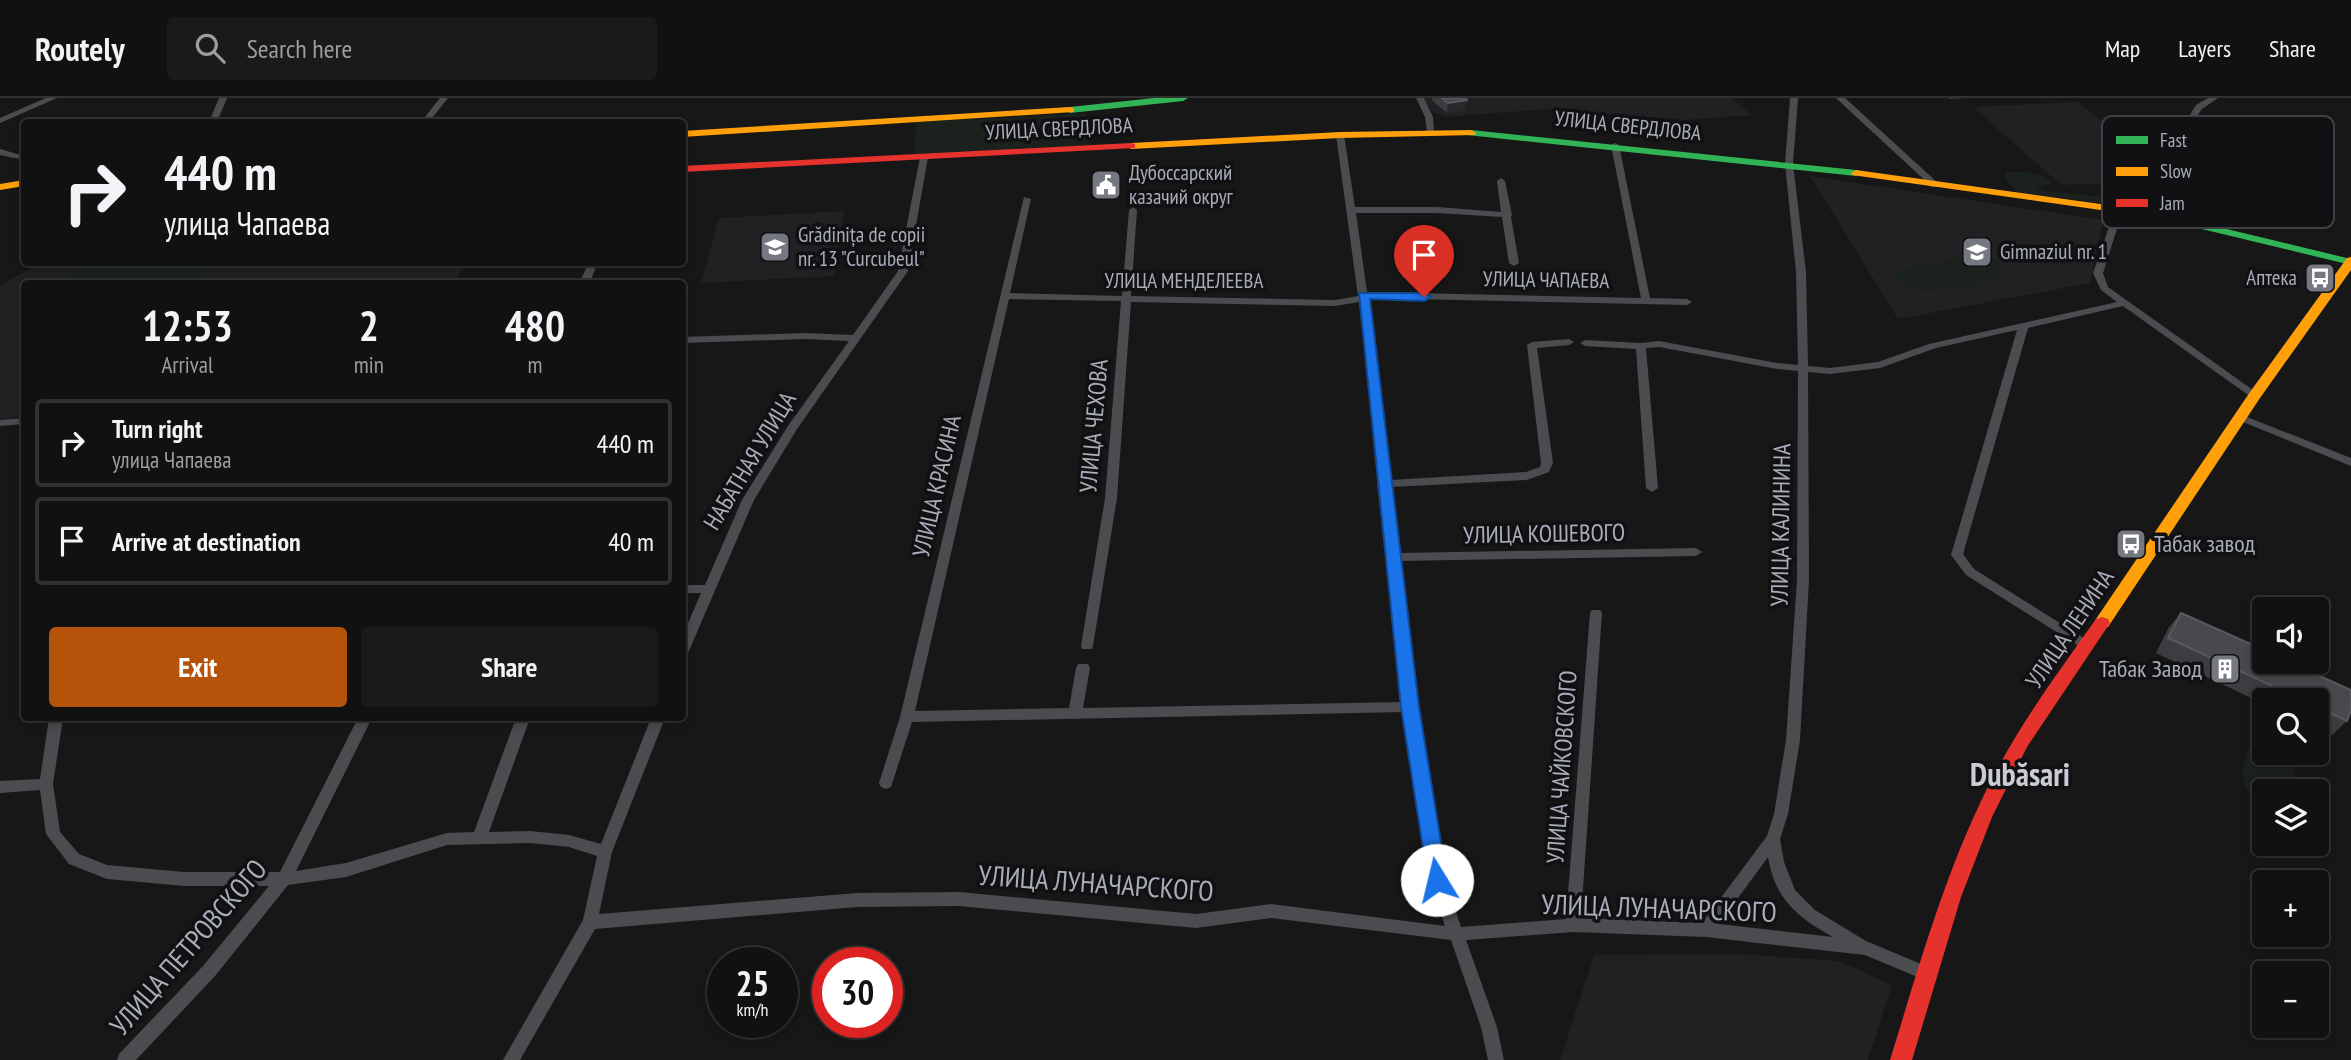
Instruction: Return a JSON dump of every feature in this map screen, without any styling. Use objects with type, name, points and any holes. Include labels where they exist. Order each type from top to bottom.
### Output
[{"type":"main road","points":[[686,134],[1065,111],[1183,98]]},
{"type":"main road","name":"УЛИЦА СВЕРДЛОВА","points":[[686,169],[1340,135],[1478,133],[1789,164],[2102,208]]},
{"type":"main road","points":[[0,187],[21,184]]},
{"type":"main road","name":"УЛИЦА СВЕРДЛОВА","points":[[2210,228],[2351,262]]},
{"type":"main road","name":"УЛИЦА ЛЕНИНА","points":[[1900,1060],[1927,974],[1992,796],[2021,742],[2255,395],[2351,262]]},
{"type":"street","points":[[0,121],[52,98]]},
{"type":"street","points":[[214,119],[223,98]]},
{"type":"street","points":[[427,119],[444,98]]},
{"type":"street","points":[[1420,98],[1427,110],[1431,132]]},
{"type":"street","name":"УЛИЦА КАЛИНИНА","points":[[1706,930],[1773,839],[1781,814],[1794,726],[1803,580],[1803,369],[1801,272],[1789,164],[1794,98]]},
{"type":"street","points":[[1840,98],[1935,185]]},
{"type":"street","points":[[2191,98],[2199,107]]},
{"type":"street","points":[[2195,116],[2199,107],[2214,98]]},
{"type":"street","points":[[1340,135],[1363,297],[1410,707],[1437,880],[1489,1027],[1496,1060]]},
{"type":"street","points":[[1615,145],[1646,301]]},
{"type":"street","points":[[0,152],[21,157]]},
{"type":"street","name":"НАБАТНАЯ УЛИЦА","points":[[686,643],[707,589],[748,500],[792,428],[903,271],[924,157]]},
{"type":"street","points":[[1501,181],[1514,262]]},
{"type":"street","name":"УЛИЦА КРАСИНА","points":[[886,783],[907,717],[1027,199]]},
{"type":"street","name":"УЛИЦА ЧЕХОВА","points":[[1087,646],[1111,498],[1133,210]]},
{"type":"street","points":[[1350,210],[1508,215]]},
{"type":"street","points":[[2114,228],[2098,279],[2125,303],[2255,395]]},
{"type":"street","name":"УЛИЦА МЕНДЕЛЕЕВА","points":[[1004,296],[1335,303],[1363,297]]},
{"type":"street","name":"УЛИЦА ЧАПАЕВА","points":[[1363,297],[1687,302]]},
{"type":"street","points":[[1585,343],[1641,346],[1659,344],[1803,369],[1829,371],[1880,365],[1933,346],[2023,328],[2125,303]]},
{"type":"street","points":[[2023,328],[1956,555],[1970,572],[2085,645]]},
{"type":"street","points":[[686,340],[806,336],[857,338]]},
{"type":"street","points":[[1384,484],[1527,476],[1545,469],[1532,348],[1534,343],[1569,342]]},
{"type":"street","points":[[1641,346],[1652,488]]},
{"type":"street","points":[[2242,418],[2351,462]]},
{"type":"street","points":[[0,423],[21,421]]},
{"type":"street","name":"УЛИЦА КОШЕВОГО","points":[[1392,556],[1696,552]]},
{"type":"street","points":[[686,589],[707,589]]},
{"type":"street","name":"УЛИЦА ЧАЙКОВСКОГО","points":[[1573,925],[1596,613]]},
{"type":"street","points":[[1076,714],[1083,668]]},
{"type":"street","points":[[907,717],[1410,707]]},
{"type":"street","points":[[55,721],[46,784],[53,834],[74,859],[107,873],[184,879],[285,879],[346,870],[447,839],[530,837],[569,841],[605,852]]},
{"type":"street","name":"УЛИЦА ПЕТРОВСКОГО","points":[[124,1060],[209,971],[285,879],[364,721]]},
{"type":"street","points":[[480,839],[522,721]]},
{"type":"street","points":[[511,1060],[590,922],[605,852],[657,721]]},
{"type":"street","points":[[0,787],[46,784]]},
{"type":"street","points":[[1773,839],[1776,868],[1784,891],[1804,913],[1866,948]]},
{"type":"street","name":"УЛИЦА ЛУНАЧАРСКОГО","points":[[590,922],[857,900],[959,900],[1196,921],[1270,911],[1457,934],[1573,925],[1706,930],[1866,948],[1927,974]]},
{"type":"shaded area","points":[[1423,98],[1732,98],[1752,115],[1684,120],[1547,109],[1444,117],[1430,110]]},
{"type":"shaded area","points":[[2078,102],[2102,121],[2102,183],[2061,185],[1973,107]]},
{"type":"shaded area","points":[[1086,113],[1090,145],[914,154],[916,122]]},
{"type":"shaded area","points":[[2006,172],[2030,173],[2051,181],[2038,190],[2093,196],[2102,194],[2102,203],[2017,192],[2004,178]]},
{"type":"shaded area","name":"Gimnaziul nr. 1","points":[[1810,176],[2102,220],[2090,283],[1898,319]]},
{"type":"shaded area","name":"Grădinița de copii nr. 13 \"Curcubeul\"","points":[[844,211],[834,276],[701,283],[719,218]]},
{"type":"shaded area","points":[[1977,254],[2000,263],[2006,275],[1951,290],[1923,291],[1897,281],[1895,275],[1901,270]]},
{"type":"shaded area","points":[[208,266],[198,280],[66,280],[75,267]]},
{"type":"shaded area","points":[[463,266],[456,280],[21,280],[21,417],[0,419],[0,285],[34,267]]},
{"type":"shaded area","points":[[2252,743],[2252,765],[2295,765],[2294,779],[2252,779],[2252,795],[2243,778],[2243,768]]},
{"type":"shaded area","points":[[1739,954],[1839,961],[1892,985],[1868,1060],[1560,1060],[1594,955]]},
{"type":"building","points":[[1442,98],[1465,98],[1467,100],[1448,103]]},
{"type":"building","points":[[2181,613],[2252,645],[2252,674],[2316,674],[2351,690],[2351,710],[2347,721],[2329,713],[2329,688],[2277,688],[2168,638]]},
{"type":"traffic: fast","points":[[1070,110],[1183,98]]},
{"type":"traffic: fast","points":[[1471,133],[1856,173]]},
{"type":"traffic: fast","points":[[2210,228],[2350,262]]},
{"type":"traffic: slow","points":[[686,134],[1070,110]]},
{"type":"traffic: slow","points":[[1131,146],[1340,135],[1471,133]]},
{"type":"traffic: slow","points":[[1856,173],[2102,207]]},
{"type":"traffic: slow","points":[[0,187],[21,184]]},
{"type":"traffic: slow","points":[[2102,623],[2255,395],[2351,261]]},
{"type":"traffic: jam","points":[[686,169],[1131,146]]},
{"type":"traffic: jam","points":[[1901,1060],[1952,897],[1983,817],[2021,742],[2102,623]]},
{"type":"place","name":"Дубоссарский казачий округ","points":[[1106,185]]},
{"type":"place","name":"Grădinița de copii nr. 13 \"Curcubeul\"","points":[[775,247]]},
{"type":"place","name":"Gimnaziul nr. 1","points":[[1977,252]]},
{"type":"place","name":"Аптека","points":[[2320,278]]},
{"type":"place","name":"Табак завод","points":[[2131,544]]},
{"type":"place","name":"Табак Завод","points":[[2225,669]]},
{"type":"district","name":"Dubăsari","points":[[2020,775]]},
{"type":"route","points":[[1424,297],[1363,295],[1410,707],[1437,880]]}]
